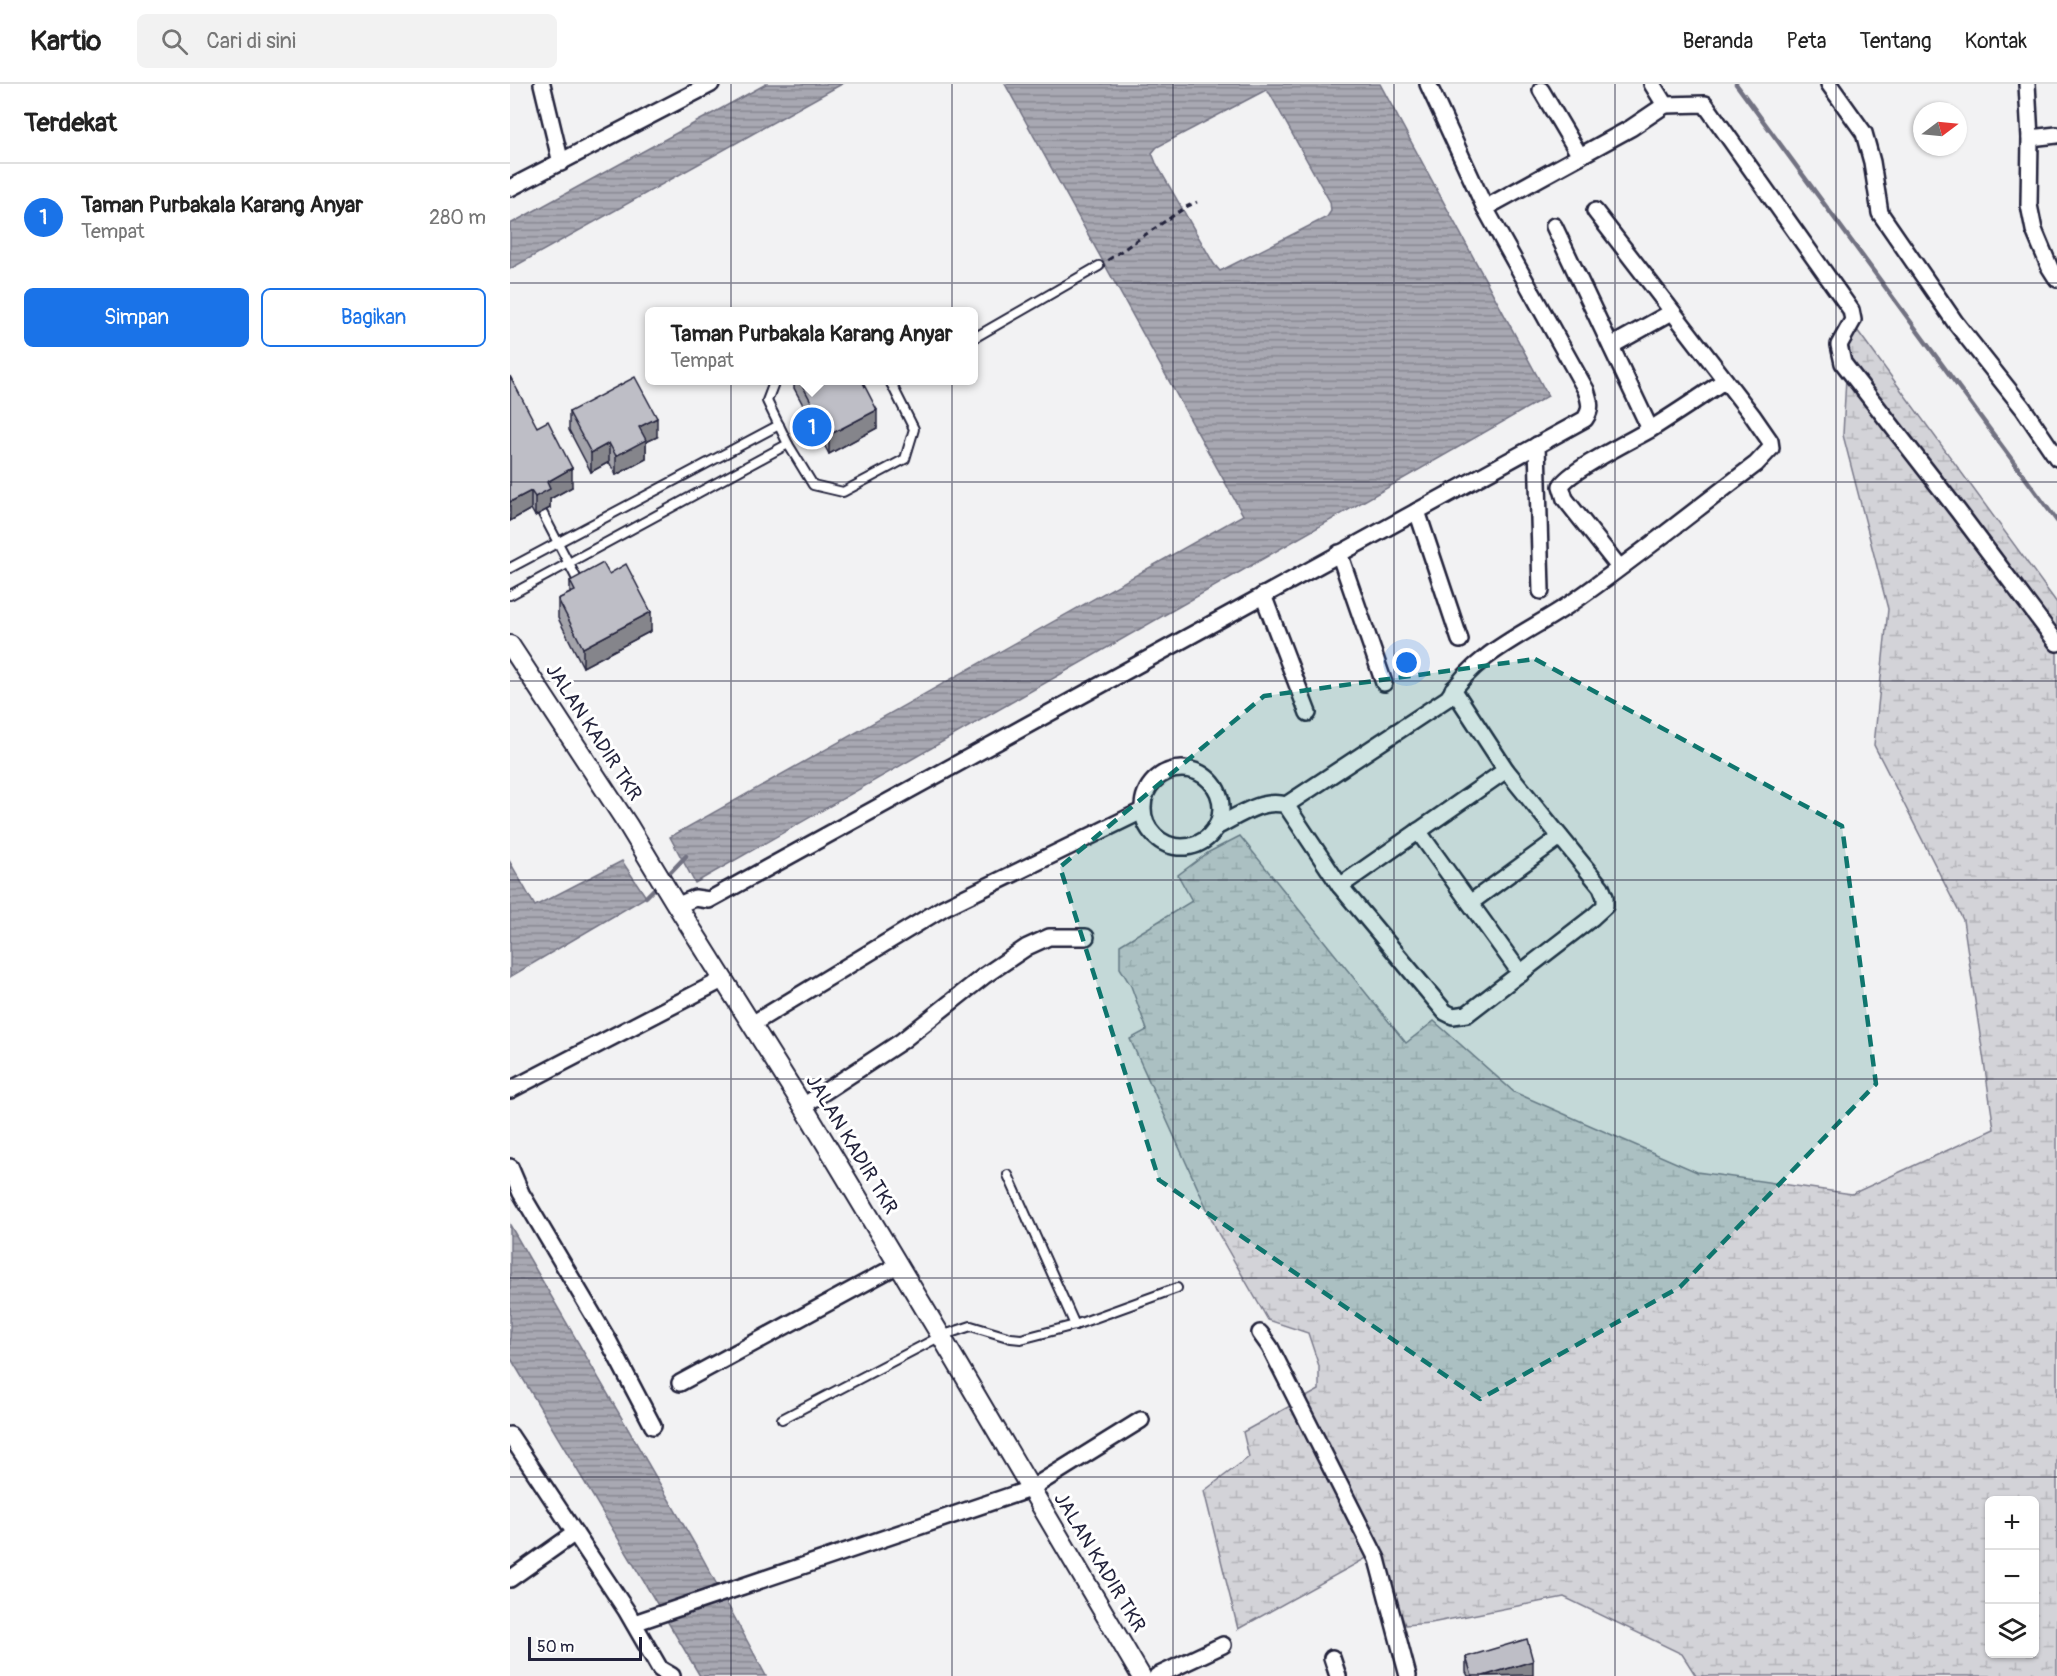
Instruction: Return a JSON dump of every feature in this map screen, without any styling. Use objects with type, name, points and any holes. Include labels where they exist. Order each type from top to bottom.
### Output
[{"type":"street","points":[[542,84],[561,163]]},
{"type":"street","points":[[510,188],[711,84]]},
{"type":"street","points":[[675,903],[695,898],[709,900],[1585,419],[1590,412],[1590,401],[1586,390],[1485,208],[1428,84]]},
{"type":"street","points":[[1653,84],[1665,105]]},
{"type":"street","points":[[1829,84],[1864,133],[1872,162],[1880,213],[1955,322],[2023,408],[2057,458]]},
{"type":"street","points":[[2027,84],[2030,138],[2029,205],[2034,230],[2057,279]]},
{"type":"street","points":[[1542,90],[1580,156]]},
{"type":"street","points":[[1485,208],[1631,128],[1665,105],[1706,104],[1851,310],[1853,320],[1839,345],[1843,363],[1958,510],[2057,643]]},
{"type":"street","points":[[2030,138],[2057,135]]},
{"type":"street","points":[[1286,805],[1448,698],[1458,681],[1485,657],[1573,602],[1756,464],[1771,448],[1770,441],[1725,380],[1595,211]]},
{"type":"street","points":[[1554,226],[1650,429]]},
{"type":"street","points":[[1611,346],[1672,312]]},
{"type":"street","points":[[1619,567],[1565,499],[1561,486],[1564,480],[1650,429],[1725,380]]},
{"type":"street","points":[[1537,445],[1541,591]]},
{"type":"street","points":[[1417,511],[1460,640]]},
{"type":"street","points":[[1339,553],[1384,683]]},
{"type":"street","points":[[1263,595],[1308,713]]},
{"type":"street","name":"JALAN KADIR TKR","points":[[510,645],[628,825],[804,1106],[1141,1676]]},
{"type":"street","points":[[1216,827],[1249,809],[1276,802],[1286,805],[1340,886],[1445,1012],[1453,1016],[1467,1014],[1605,906],[1605,897],[1600,887],[1506,770],[1453,689]]},
{"type":"street","points":[[1184,769],[1195,771],[1213,784],[1221,805],[1220,817],[1210,836],[1201,843],[1179,848],[1158,840],[1150,832],[1142,812],[1147,789],[1154,780],[1173,770],[1184,769]]},
{"type":"street","points":[[1340,886],[1506,770]]},
{"type":"street","points":[[752,1024],[943,908],[1142,812]]},
{"type":"street","points":[[1419,831],[1521,974]]},
{"type":"street","points":[[1470,903],[1560,837]]},
{"type":"street","points":[[804,1106],[902,1041],[984,976],[1028,947],[1049,937],[1086,937]]},
{"type":"street","points":[[510,1090],[724,979]]},
{"type":"street","points":[[510,1167],[521,1193],[608,1340],[653,1426]]},
{"type":"street","points":[[680,1383],[898,1265]]},
{"type":"street","points":[[1260,1333],[1270,1347],[1377,1559],[1408,1676]]},
{"type":"street","points":[[634,1623],[1030,1489],[1141,1420]]},
{"type":"street","points":[[510,1435],[634,1623],[661,1674]]},
{"type":"street","points":[[510,1579],[575,1533]]},
{"type":"street","points":[[1157,1676],[1223,1645]]},
{"type":"street","points":[[1332,1658],[1338,1676]]},
{"type":"lane","points":[[978,336],[1099,266]]},
{"type":"lane","points":[[773,385],[767,401],[788,444],[813,484],[843,492],[905,459],[914,429],[892,385]]},
{"type":"lane","points":[[510,568],[779,425]]},
{"type":"lane","points":[[510,595],[788,444]]},
{"type":"lane","points":[[543,514],[581,587]]},
{"type":"lane","points":[[1008,1175],[1075,1325]]},
{"type":"lane","points":[[782,1419],[941,1336],[970,1326],[1021,1339],[1075,1325],[1178,1288]]},
{"type":"path","points":[[1099,266],[1186,207],[1197,202]]},
{"type":"highlighted area","points":[[1535,659],[1842,826],[1876,1084],[1680,1287],[1480,1399],[1159,1180],[1060,867],[1264,696]]},
{"type":"green space","points":[[1849,319],[2057,603],[2057,1676],[1696,1676],[1682,1654],[1564,1597],[1431,1623],[1405,1625],[1379,1551],[1238,1629],[1204,1491],[1249,1457],[1243,1432],[1319,1390],[1319,1366],[1308,1333],[1268,1320],[1218,1233],[1130,1039],[1147,1030],[1131,986],[1120,968],[1120,945],[1192,901],[1178,875],[1209,852],[1240,836],[1406,1043],[1434,1021],[1514,1092],[1697,1172],[1852,1194],[1994,1129],[1963,920],[1874,745],[1888,609],[1843,435]]},
{"type":"shaded area","points":[[766,84],[842,84],[510,269],[510,224]]},
{"type":"shaded area","points":[[1005,84],[1380,84],[1548,396],[695,883],[670,837],[1243,515]],"holes":[[[1266,90],[1330,202],[1331,211],[1327,217],[1220,271],[1152,153],[1157,147]]]},
{"type":"shaded area","points":[[622,861],[646,897],[510,977],[510,862],[535,906]]},
{"type":"shaded area","points":[[510,1225],[701,1555],[766,1676],[700,1676],[510,1357]]},
{"type":"building","points":[[510,376],[537,427],[548,421],[572,468],[547,482],[550,489],[535,497],[531,491],[510,502]]},
{"type":"building","points":[[635,377],[657,418],[639,427],[646,440],[616,456],[609,443],[591,453],[569,412]]},
{"type":"building","points":[[802,385],[864,385],[877,410],[829,435]]},
{"type":"building","points":[[603,563],[609,574],[626,564],[651,612],[583,648],[558,599],[575,591],[570,581]]},
{"type":"building","points":[[1527,1639],[1533,1661],[1483,1676],[1472,1676],[1466,1657]]},
{"type":"waterway","points":[[1736,84],[2057,521]]},
{"type":"waterway","points":[[665,878],[686,856]]},
{"type":"waterway","points":[[646,897],[659,884]]},
{"type":"place","name":"Taman Purbakala Karang Anyar","points":[[812,427]]}]
